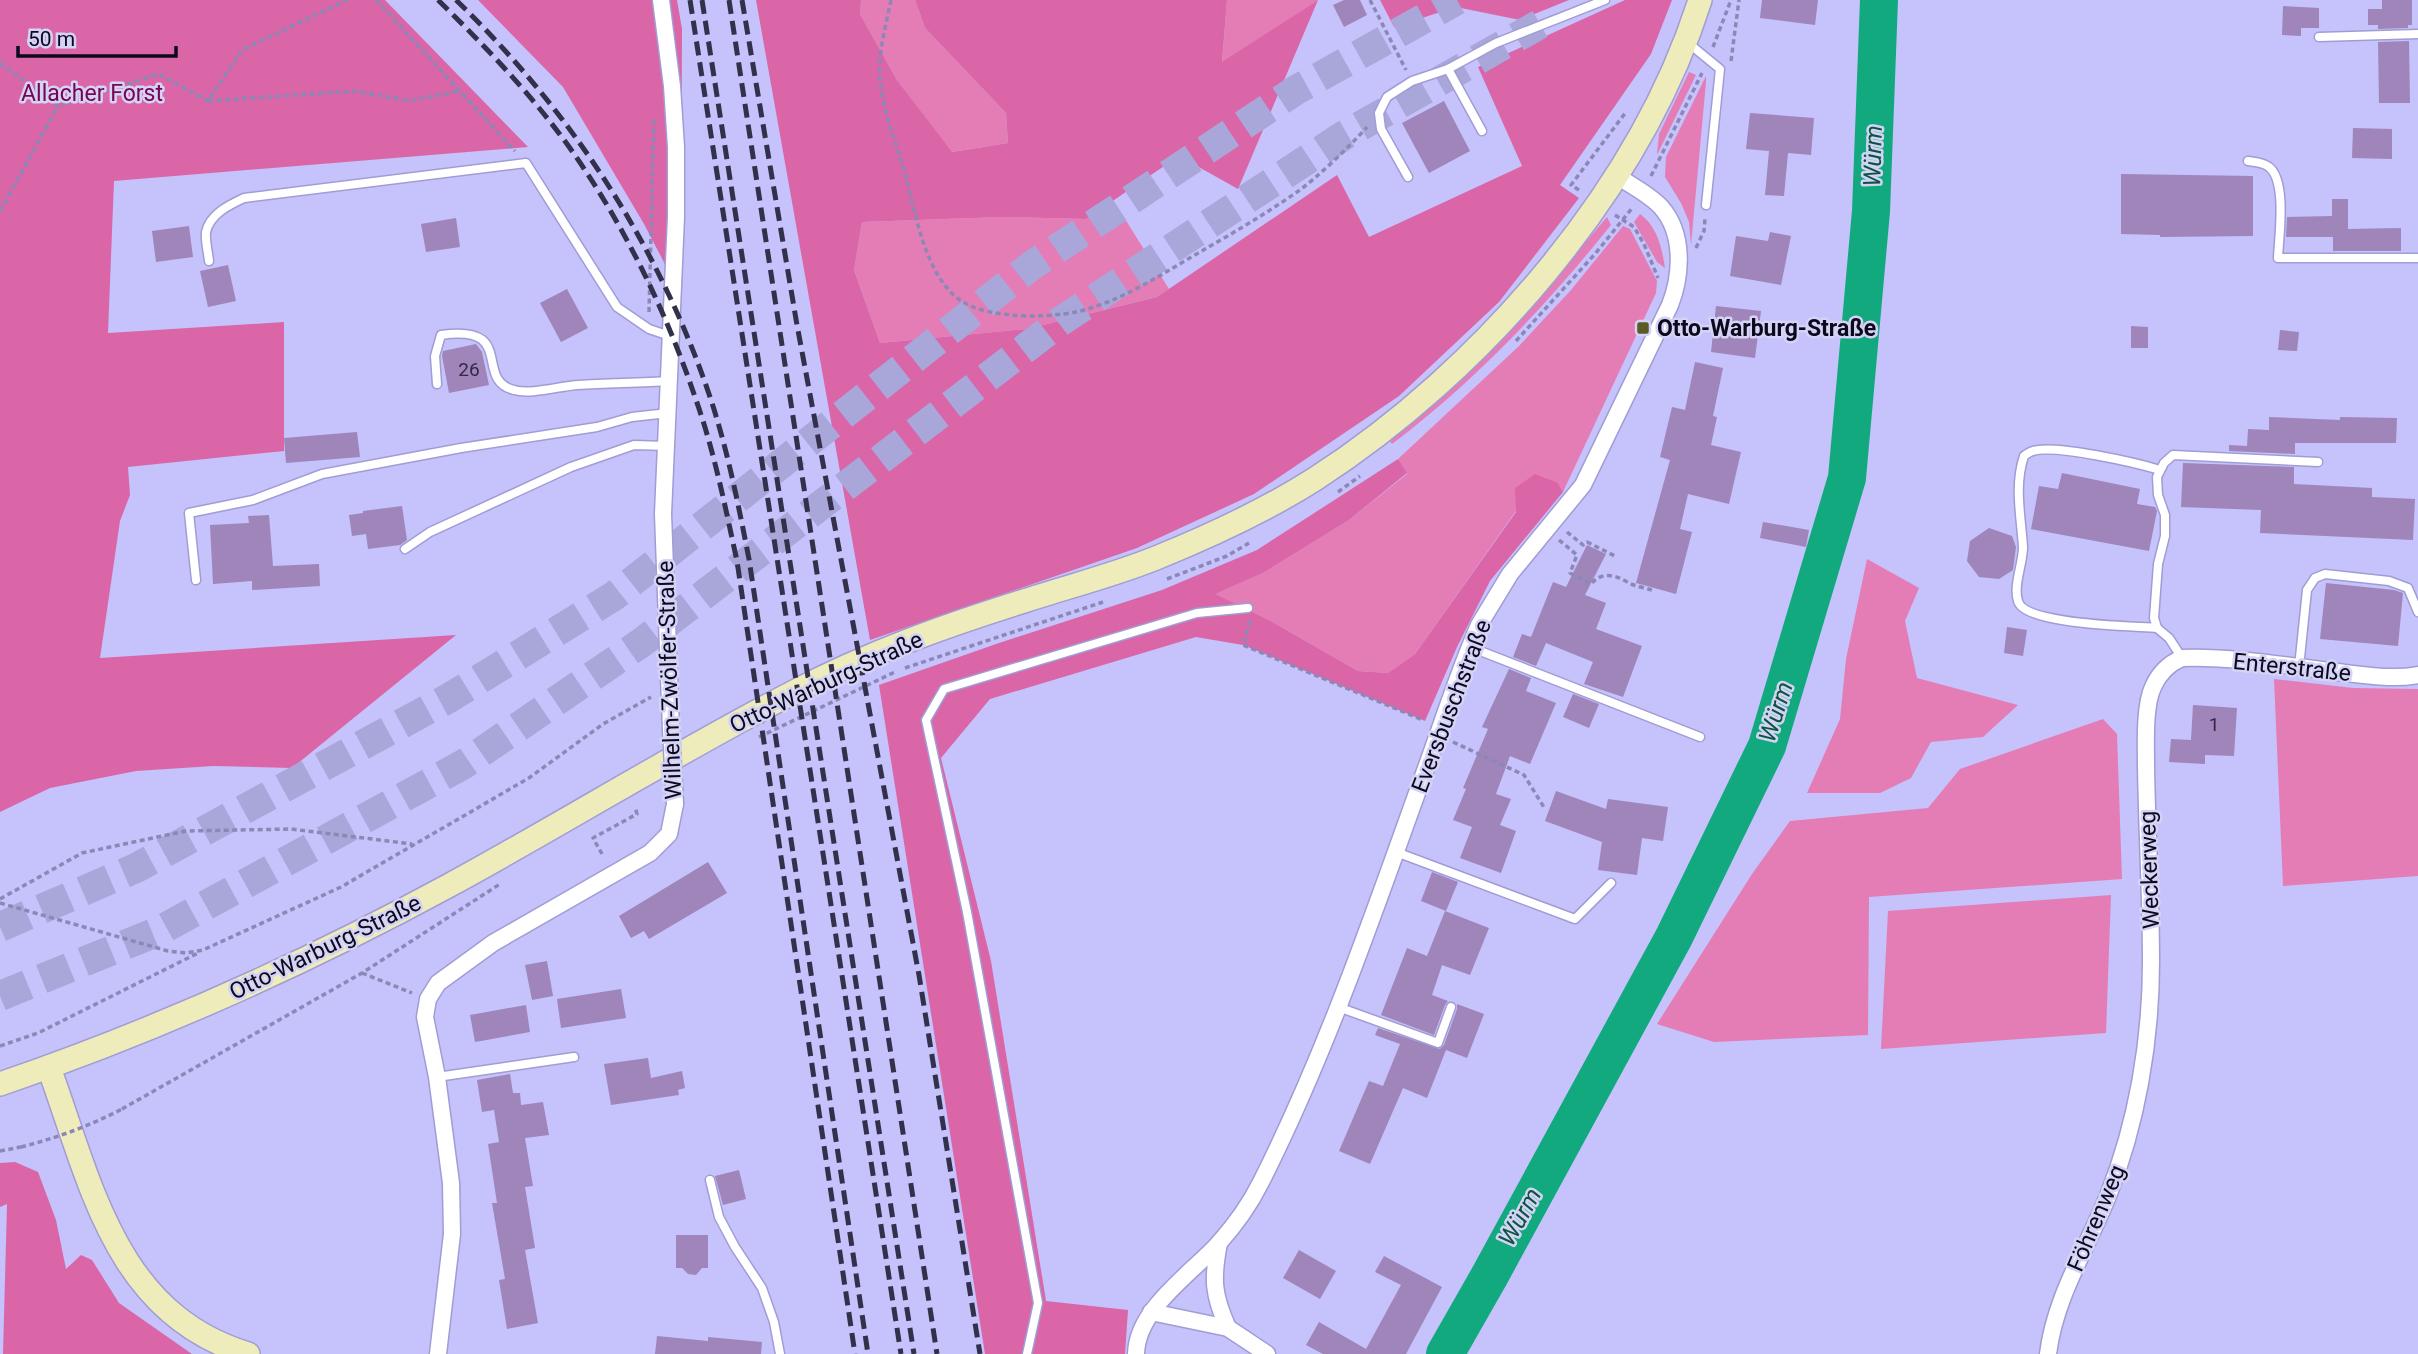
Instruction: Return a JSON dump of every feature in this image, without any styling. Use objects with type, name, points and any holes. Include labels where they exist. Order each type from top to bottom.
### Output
[{"type":"main road","points":[[1616,175],[1650,121],[1687,42],[1700,0]]},
{"type":"main road","name":"Otto-Warburg-Straße","points":[[0,1084],[170,1021],[247,988],[347,939],[450,884],[723,729],[813,682],[884,650],[1150,560],[1247,517],[1313,480],[1384,430],[1446,377],[1507,317],[1564,249],[1616,175]]},
{"type":"main road","points":[[49,1068],[101,1212],[128,1264],[147,1290],[177,1319],[204,1336],[248,1354]]},
{"type":"street","name":"Wilhelm-Zwölfer-Straße","points":[[438,1354],[452,1234],[451,1183],[437,1077],[425,1017],[428,999],[438,983],[493,943],[650,853],[669,834],[675,804],[668,693],[663,514],[676,217],[676,147],[672,86],[661,0]]},
{"type":"street","name":"Eversbuschstraße","points":[[1136,1354],[1138,1336],[1151,1312],[1219,1243],[1244,1212],[1271,1162],[1338,1007],[1479,625],[1510,574],[1583,485],[1675,292],[1680,263],[1670,222],[1661,207],[1616,175]]},
{"type":"street","name":"Enterstraße","points":[[2175,661],[2299,667],[2364,675],[2418,675]]},
{"type":"street","name":"Weckerweg","points":[[2139,1081],[2148,1023],[2151,966],[2146,741],[2152,689],[2175,661]]},
{"type":"street","name":"Föhrenweg","points":[[2048,1354],[2065,1291],[2107,1198],[2124,1152],[2134,1115],[2139,1081]]},
{"type":"street","points":[[1219,1243],[1213,1272],[1217,1303],[1227,1328]]},
{"type":"street","points":[[1151,1312],[1227,1328],[1266,1354]]},
{"type":"lane","points":[[1408,177],[1381,128],[1379,113],[1387,97],[1412,81],[1448,69],[1496,43],[1605,0]]},
{"type":"lane","points":[[2319,37],[2418,34]]},
{"type":"lane","points":[[1687,42],[1720,69],[1706,205]]},
{"type":"lane","points":[[1448,69],[1482,131]]},
{"type":"lane","points":[[2248,161],[2262,163],[2271,168],[2277,180],[2280,195],[2278,258],[2418,258]]},
{"type":"lane","points":[[209,261],[206,232],[214,217],[244,198],[526,163],[617,307],[649,329],[670,336]]},
{"type":"lane","points":[[437,384],[435,356],[441,335],[462,332],[480,336],[488,346],[495,373],[505,386],[516,391],[669,381]]},
{"type":"lane","points":[[196,580],[190,513],[253,500],[322,474],[461,448],[597,427],[632,417],[668,413]]},
{"type":"lane","points":[[405,549],[430,532],[571,467],[634,445],[666,446]]},
{"type":"lane","points":[[2157,628],[2050,618],[2019,605],[2017,597],[2023,557],[2018,492],[2019,471],[2024,456],[2032,451],[2081,453],[2160,470]]},
{"type":"lane","points":[[2175,661],[2168,638],[2157,628],[2154,618],[2158,564],[2165,536],[2165,515],[2158,495],[2157,477],[2164,463],[2173,455],[2318,462]]},
{"type":"lane","points":[[2299,667],[2307,590],[2315,579],[2325,574],[2389,581],[2407,587],[2418,612]]},
{"type":"lane","points":[[1027,1354],[1038,1303],[967,912],[926,720],[944,689],[1197,613],[1248,608]]},
{"type":"lane","points":[[1470,647],[1700,737]]},
{"type":"lane","points":[[1396,852],[1575,919],[1611,883]]},
{"type":"lane","points":[[1338,1007],[1438,1043],[1451,1007]]},
{"type":"lane","points":[[437,1077],[574,1057]]},
{"type":"lane","points":[[710,1180],[719,1217],[734,1247],[762,1288],[774,1322],[780,1354]]},
{"type":"path","points":[[208,101],[242,50],[347,0]]},
{"type":"path","points":[[376,0],[526,163]]},
{"type":"path","points":[[891,0],[880,77],[886,112],[898,147],[920,236],[946,286],[958,299],[970,306],[1027,316],[1056,316],[1092,309],[1135,290],[1299,191],[1359,136],[1379,113]]},
{"type":"path","points":[[1370,0],[1412,81]]},
{"type":"path","points":[[1512,346],[1622,220],[1642,192],[1708,59],[1731,0]]},
{"type":"path","points":[[0,63],[58,106]]},
{"type":"path","points":[[0,212],[58,106],[159,74],[208,101],[355,91],[410,101],[459,91]]},
{"type":"path","points":[[649,329],[654,110]]},
{"type":"path","points":[[1598,203],[1571,185],[1626,111]]},
{"type":"path","points":[[1622,220],[1634,228],[1644,244],[1660,287]]},
{"type":"path","points":[[1333,495],[1369,470]]},
{"type":"path","points":[[1550,526],[1583,545],[1587,542],[1615,556]]},
{"type":"path","points":[[1550,526],[1577,555],[1570,573],[1591,584],[1604,575],[1624,578],[1629,583],[1652,590]]},
{"type":"path","points":[[1163,581],[1227,556],[1250,542]]},
{"type":"path","points":[[749,742],[902,669],[1111,599]]},
{"type":"path","points":[[1248,608],[1251,617],[1243,645],[1440,732],[1524,775],[1545,809]]},
{"type":"path","points":[[0,1046],[38,1033],[203,950],[341,887],[528,778],[625,711],[648,698],[668,693]]},
{"type":"path","points":[[602,854],[593,838],[638,814],[635,807],[646,800]]},
{"type":"path","points":[[587,834],[599,827]]},
{"type":"path","points":[[0,901],[82,853],[186,831],[291,829],[414,844]]},
{"type":"path","points":[[0,1151],[57,1138],[122,1109],[362,973],[504,882]]},
{"type":"path","points":[[0,901],[168,951],[186,953],[203,950]]},
{"type":"path","points":[[362,973],[400,988]]},
{"type":"shaded area","points":[[861,0],[915,0],[925,28],[1006,113],[1008,143],[951,152],[897,80],[860,14]]},
{"type":"shaded area","points":[[1227,0],[1318,0],[1222,63]]},
{"type":"shaded area","points":[[1689,72],[1696,75],[1657,155],[1659,134]]},
{"type":"shaded area","points":[[1706,76],[1691,245],[1689,222],[1665,177],[1666,157]]},
{"type":"shaded area","points":[[1113,200],[1169,289],[1157,297],[1027,329],[880,343],[854,270],[862,222],[1001,217],[1086,219]]},
{"type":"shaded area","points":[[1640,214],[1655,231],[1665,268],[1657,262],[1634,222]]},
{"type":"shaded area","points":[[1607,217],[1611,225],[1535,313],[1452,395],[1392,444],[1389,440],[1474,366],[1524,314]]},
{"type":"shaded area","points":[[1623,226],[1630,229],[1657,281],[1656,293],[1563,492],[1558,483],[1516,511],[1415,654],[1388,673],[1358,671],[1269,620],[1214,594],[1263,573],[1349,520],[1407,474],[1398,459],[1519,346],[1571,290]]},
{"type":"shaded area","points":[[1867,559],[1919,588],[1905,621],[1917,678],[2018,705],[1983,737],[1931,742],[1911,778],[1880,793],[1807,793],[1840,719],[1846,659]]},
{"type":"shaded area","points":[[2274,679],[2353,688],[2418,689],[2418,876],[2283,886]]},
{"type":"shaded area","points":[[2103,719],[2117,734],[2122,879],[1869,897],[1868,1035],[1714,1042],[1657,1024],[1752,874],[1790,821],[1928,808],[1960,769]]},
{"type":"shaded area","points":[[2111,895],[2106,1033],[1881,1049],[1888,911]]},
{"type":"green space","name":"Allacher Forst","points":[[0,0],[385,0],[528,147],[114,181],[108,333],[284,322],[284,451],[128,467],[130,495],[120,521],[100,658],[456,635],[292,768],[213,766],[136,771],[50,788],[0,812]]},
{"type":"green space","points":[[478,0],[677,0],[682,29],[681,295],[644,224],[563,87]]},
{"type":"green space","points":[[756,0],[861,0],[860,14],[897,80],[952,152],[1008,143],[1006,113],[925,28],[915,0],[1227,0],[1222,62],[1318,0],[1238,189],[1179,156],[1086,219],[1001,217],[862,222],[854,270],[880,343],[1027,329],[1157,297],[1337,175],[1369,237],[1522,166],[1478,67],[1625,0],[1672,0],[1651,54],[1560,185],[1579,198],[1499,302],[1399,396],[1254,494],[1137,548],[870,640]]},
{"type":"green space","points":[[1380,0],[1569,0],[1520,20],[1456,7],[1394,27]]},
{"type":"green space","points":[[1398,459],[1407,473],[1349,520],[1263,573],[1215,594],[1269,620],[1358,671],[1388,673],[1415,654],[1516,512],[1515,488],[1535,474],[1558,483],[1563,492],[1490,581],[1457,647],[1425,721],[1243,645],[1196,637],[990,699],[941,758],[991,961],[1046,1301],[1128,1310],[1125,1354],[985,1354],[879,685],[1162,590],[1257,550]]},
{"type":"green space","points":[[15,1162],[38,1172],[56,1220],[66,1269],[81,1255],[92,1260],[119,1303],[192,1354],[3,1354],[7,1204],[0,1207],[0,1163]]},
{"type":"building","points":[[1344,0],[1360,0],[1367,15],[1344,27],[1333,5]]},
{"type":"building","points":[[1762,0],[1818,0],[1815,25],[1760,18]]},
{"type":"building","points":[[2382,0],[2412,0],[2412,25],[2408,25],[2408,28],[2378,29],[2378,25],[2368,25],[2368,9],[2382,9]]},
{"type":"building","points":[[2283,6],[2319,8],[2319,28],[2301,28],[2301,36],[2282,35]]},
{"type":"building","points":[[2409,41],[2410,103],[2379,103],[2378,42]]},
{"type":"building","points":[[1444,101],[1470,151],[1429,173],[1402,123]]},
{"type":"building","points":[[1750,113],[1814,118],[1811,155],[1788,153],[1784,196],[1765,195],[1769,151],[1746,149]]},
{"type":"building","points":[[2353,128],[2392,129],[2392,159],[2352,158]]},
{"type":"building","points":[[2121,174],[2253,176],[2253,236],[2160,237],[2121,234]]},
{"type":"building","points":[[2332,199],[2348,199],[2348,229],[2401,228],[2401,251],[2333,251],[2333,237],[2286,237],[2287,217],[2332,216]]},
{"type":"building","points":[[456,218],[460,247],[426,252],[421,224]]},
{"type":"building","points":[[189,226],[193,257],[156,262],[152,231]]},
{"type":"building","points":[[1770,232],[1791,236],[1781,285],[1730,276],[1736,236],[1768,241]]},
{"type":"building","points":[[228,265],[236,301],[208,307],[200,271]]},
{"type":"building","points":[[567,289],[588,328],[561,342],[540,303]]},
{"type":"building","points":[[1716,306],[1761,311],[1755,358],[1711,352]]},
{"type":"building","points":[[2131,326],[2148,327],[2148,348],[2131,348]]},
{"type":"building","points":[[2280,330],[2299,332],[2297,351],[2278,350]]},
{"type":"building","points":[[476,344],[482,352],[489,385],[449,393],[443,351]]},
{"type":"building","points":[[1695,362],[1723,368],[1713,416],[1717,417],[1711,445],[1741,452],[1729,504],[1688,494],[1680,529],[1692,532],[1676,594],[1636,583],[1670,460],[1660,457],[1672,407],[1685,410]]},
{"type":"building","points":[[2269,417],[2340,420],[2340,417],[2397,418],[2396,443],[2295,443],[2295,454],[2229,451],[2229,445],[2247,446],[2248,429],[2269,430]]},
{"type":"building","points":[[357,432],[360,457],[286,463],[284,438]]},
{"type":"building","points":[[2183,463],[2294,467],[2294,484],[2372,488],[2372,497],[2415,499],[2413,540],[2260,533],[2261,510],[2181,507]]},
{"type":"building","points":[[2062,473],[2140,489],[2137,504],[2155,507],[2157,511],[2149,551],[2031,529],[2039,486],[2058,489]]},
{"type":"building","points":[[402,506],[407,540],[400,545],[368,549],[366,534],[352,536],[349,515]]},
{"type":"building","points":[[269,515],[273,566],[319,564],[320,586],[252,590],[252,581],[213,584],[210,525],[249,523],[248,516]]},
{"type":"building","points":[[1763,522],[1809,530],[1806,547],[1760,538]]},
{"type":"building","points":[[1989,528],[2012,536],[2016,547],[2013,570],[1999,579],[1979,577],[1967,561],[1970,541]]},
{"type":"building","points":[[1587,545],[1606,554],[1585,595],[1606,603],[1596,629],[1642,646],[1623,697],[1584,684],[1593,662],[1546,643],[1536,666],[1513,657],[1522,634],[1531,637],[1553,582],[1566,587]]},
{"type":"building","points":[[2326,583],[2403,593],[2398,646],[2320,639]]},
{"type":"building","points":[[2007,627],[2027,630],[2023,656],[2004,653]]},
{"type":"building","points":[[1509,669],[1531,678],[1526,691],[1556,703],[1530,764],[1510,756],[1496,794],[1511,799],[1500,825],[1516,831],[1501,873],[1460,858],[1472,827],[1453,820],[1466,789],[1463,788],[1488,729],[1482,727]]},
{"type":"building","points":[[1573,694],[1599,704],[1589,728],[1563,717]]},
{"type":"building","points":[[2193,705],[2237,708],[2234,756],[2205,755],[2205,764],[2169,762],[2171,739],[2191,740]]},
{"type":"building","points":[[1556,791],[1606,809],[1608,799],[1668,807],[1663,841],[1642,838],[1637,875],[1598,870],[1602,842],[1545,821]]},
{"type":"building","points":[[708,862],[727,893],[649,939],[644,931],[631,938],[619,916]]},
{"type":"building","points":[[1432,872],[1458,882],[1446,911],[1421,901]]},
{"type":"building","points":[[1445,911],[1489,928],[1470,975],[1442,965],[1432,995],[1448,1001],[1434,1035],[1381,1015],[1407,948],[1427,956]]},
{"type":"building","points":[[547,961],[553,996],[532,1000],[525,965]]},
{"type":"building","points":[[621,989],[626,1018],[561,1028],[557,999]]},
{"type":"building","points":[[1457,1004],[1484,1014],[1467,1058],[1446,1050],[1427,1098],[1403,1088],[1370,1164],[1339,1151],[1369,1081],[1383,1086],[1400,1044],[1375,1035],[1378,1028],[1440,1049],[1444,1045]]},
{"type":"building","points":[[526,1005],[530,1032],[475,1042],[470,1015]]},
{"type":"building","points":[[648,1058],[651,1078],[682,1071],[685,1088],[678,1090],[679,1095],[611,1105],[604,1064]]},
{"type":"building","points":[[510,1074],[513,1093],[520,1093],[521,1105],[543,1102],[549,1135],[525,1138],[533,1186],[525,1187],[535,1248],[525,1250],[538,1323],[507,1329],[499,1280],[505,1279],[492,1203],[497,1203],[488,1144],[499,1142],[494,1110],[482,1112],[477,1080]]},
{"type":"building","points":[[739,1170],[746,1199],[723,1205],[715,1176]]},
{"type":"building","points":[[676,1235],[708,1235],[708,1268],[702,1268],[696,1275],[676,1268]]},
{"type":"building","points":[[1299,1250],[1336,1271],[1320,1299],[1283,1278]]},
{"type":"building","points":[[1384,1256],[1442,1287],[1406,1354],[1323,1354],[1306,1345],[1319,1322],[1366,1349],[1401,1285],[1375,1272]]},
{"type":"building","points":[[657,1336],[762,1342],[761,1354],[655,1354]]},
{"type":"waterway","name":"Würm","points":[[1445,1354],[1674,937],[1767,746],[1847,478],[1871,211],[1879,0]]},
{"type":"tunnel","points":[[0,927],[136,868],[449,698],[614,596],[1031,266],[1296,90],[1457,0]]},
{"type":"tunnel","points":[[0,996],[159,931],[464,764],[641,643],[1061,321],[1343,136],[1540,24]]},
{"type":"railway","points":[[438,0],[525,91],[591,179],[626,239],[657,301],[702,417],[719,478],[737,561],[855,1354]]},
{"type":"railway","points":[[456,0],[498,42],[536,87],[573,133],[606,182],[637,232],[664,285],[709,394],[732,475],[749,559],[868,1354]]},
{"type":"railway","points":[[690,0],[901,1354]]},
{"type":"railway","points":[[702,0],[914,1354]]},
{"type":"railway","points":[[729,0],[937,1354]]},
{"type":"railway","points":[[742,0],[797,325],[919,975],[980,1354]]},
{"type":"place","name":"Otto-Warburg-Straße","points":[[1643,328]]}]
